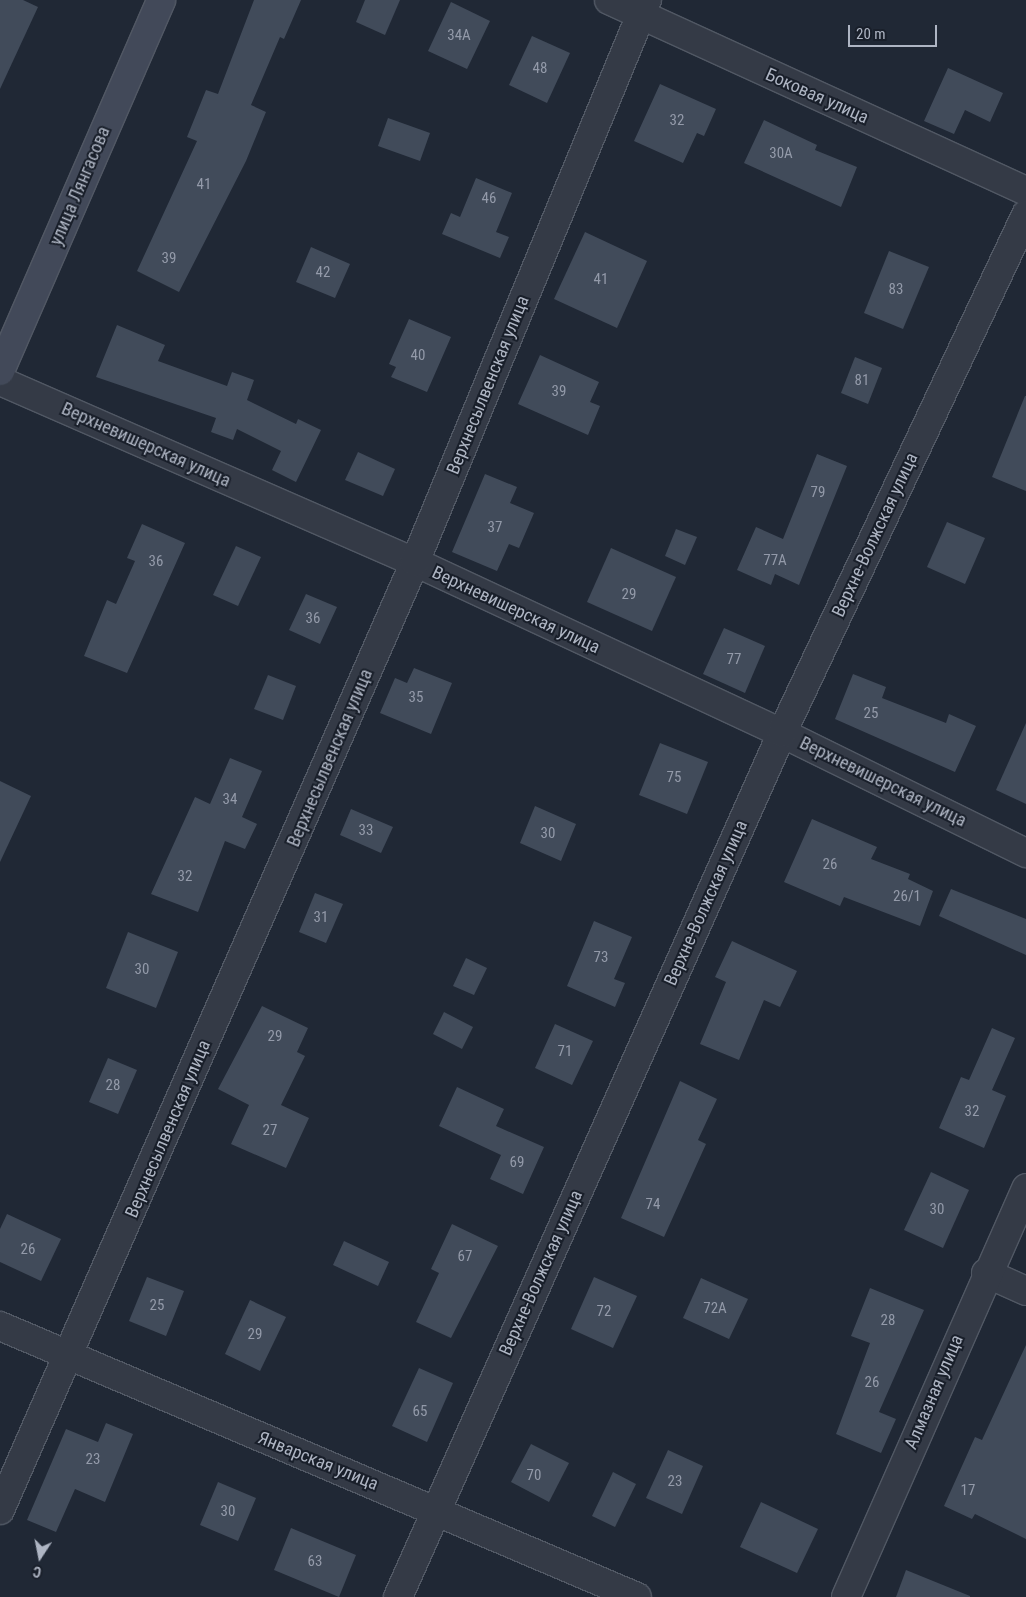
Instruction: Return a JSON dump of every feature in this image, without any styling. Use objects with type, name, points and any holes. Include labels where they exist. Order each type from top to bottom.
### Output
[{"type":"main road","name":"улица Лянгасова","points":[[0,371],[161,0]]},
{"type":"street","name":"Боковая улица","points":[[609,0],[644,8],[1026,190]]},
{"type":"street","name":"Верхнесылвенская улица","points":[[0,1510],[69,1358],[415,562],[644,8]]},
{"type":"street","name":"Верхне-Волжская улица","points":[[398,1597],[782,733],[1026,215]]},
{"type":"street","name":"Верхневишерская улица","points":[[0,381],[415,562],[782,733],[1026,853]]},
{"type":"street","name":"Алмазная улица","points":[[846,1597],[986,1273],[1026,1188]]},
{"type":"street","points":[[986,1273],[1026,1291]]},
{"type":"street","name":"Январская улица","points":[[0,1326],[69,1358],[436,1510],[637,1597]]},
{"type":"building","points":[[0,0],[23,0],[38,7],[0,89]]},
{"type":"building","points":[[254,0],[301,0],[284,39],[280,37],[251,105],[266,112],[246,161],[179,292],[137,271],[197,141],[187,137],[206,90],[218,94]]},
{"type":"building","points":[[365,0],[400,0],[385,35],[356,22]]},
{"type":"building","points":[[451,2],[490,21],[467,69],[428,51]]},
{"type":"building","points":[[532,36],[570,53],[547,103],[509,85]]},
{"type":"building","points":[[948,68],[1003,93],[990,122],[965,110],[954,134],[924,121]]},
{"type":"building","points":[[660,84],[716,109],[704,136],[697,133],[683,163],[634,141]]},
{"type":"building","points":[[388,118],[430,133],[420,161],[378,146]]},
{"type":"building","points":[[764,120],[817,145],[815,150],[857,167],[841,207],[744,163]]},
{"type":"building","points":[[476,178],[512,193],[496,232],[509,237],[500,258],[442,234],[451,213],[460,217]]},
{"type":"building","points":[[585,232],[647,261],[617,328],[554,299]]},
{"type":"building","points":[[311,247],[350,264],[335,298],[296,282]]},
{"type":"building","points":[[889,251],[929,267],[903,329],[864,313]]},
{"type":"building","points":[[409,319],[451,337],[427,392],[391,377],[396,367],[389,364]]},
{"type":"building","points":[[117,325],[165,345],[158,361],[227,386],[232,372],[254,380],[247,400],[296,424],[298,419],[321,430],[296,482],[272,470],[281,451],[237,429],[233,440],[211,432],[216,418],[96,377]]},
{"type":"building","points":[[540,355],[599,382],[590,402],[600,406],[588,435],[518,404]]},
{"type":"building","points":[[855,357],[882,368],[868,404],[841,393]]},
{"type":"building","points":[[1026,396],[1026,491],[992,477]]},
{"type":"building","points":[[358,452],[395,469],[383,496],[345,480]]},
{"type":"building","points":[[817,454],[847,466],[799,585],[775,574],[771,585],[737,570],[756,527],[783,539]]},
{"type":"building","points":[[485,474],[517,487],[510,503],[534,513],[519,548],[509,544],[497,571],[452,552]]},
{"type":"building","points":[[947,522],[985,538],[965,584],[927,567]]},
{"type":"building","points":[[142,524],[185,543],[127,673],[84,656],[107,600],[116,604],[135,561],[127,558]]},
{"type":"building","points":[[676,529],[697,537],[685,565],[665,556]]},
{"type":"building","points":[[236,546],[261,557],[238,606],[213,595]]},
{"type":"building","points":[[611,548],[676,577],[652,631],[587,602]]},
{"type":"building","points":[[306,594],[337,607],[320,644],[289,630]]},
{"type":"building","points":[[724,628],[765,646],[745,693],[703,674]]},
{"type":"building","points":[[414,668],[452,683],[431,734],[380,713],[395,678],[407,683]]},
{"type":"building","points":[[853,674],[886,687],[882,698],[946,723],[949,714],[976,726],[955,772],[835,719]]},
{"type":"building","points":[[268,675],[296,686],[283,720],[254,709]]},
{"type":"building","points":[[1026,723],[1026,804],[996,790]]},
{"type":"building","points":[[660,743],[708,762],[687,814],[639,795]]},
{"type":"building","points":[[230,758],[262,771],[242,817],[257,824],[245,849],[225,841],[198,912],[151,894],[195,797],[210,804]]},
{"type":"building","points":[[0,781],[31,796],[0,862]]},
{"type":"building","points":[[535,806],[576,824],[561,861],[520,843]]},
{"type":"building","points":[[351,809],[393,827],[381,853],[340,835]]},
{"type":"building","points":[[812,819],[877,847],[871,859],[910,874],[908,879],[933,891],[920,926],[844,897],[840,906],[784,882]]},
{"type":"building","points":[[951,889],[1026,919],[1026,955],[939,916]]},
{"type":"building","points":[[315,893],[343,904],[326,943],[299,932]]},
{"type":"building","points":[[594,921],[632,937],[614,979],[625,983],[615,1007],[567,986]]},
{"type":"building","points":[[128,932],[178,952],[156,1008],[106,988]]},
{"type":"building","points":[[732,941],[797,971],[780,1007],[764,1000],[739,1060],[700,1044],[726,982],[715,977]]},
{"type":"building","points":[[466,958],[487,968],[474,995],[453,986]]},
{"type":"building","points":[[262,1006],[308,1028],[297,1052],[305,1056],[281,1105],[309,1118],[286,1168],[231,1144],[249,1105],[218,1089]]},
{"type":"building","points":[[444,1012],[473,1027],[462,1049],[433,1034]]},
{"type":"building","points":[[555,1024],[593,1041],[572,1085],[535,1068]]},
{"type":"building","points":[[992,1028],[1015,1038],[992,1090],[1006,1096],[984,1148],[939,1128],[961,1077],[969,1080]]},
{"type":"building","points":[[108,1058],[137,1070],[118,1114],[89,1102]]},
{"type":"building","points":[[680,1081],[717,1099],[698,1140],[706,1144],[664,1237],[621,1218]]},
{"type":"building","points":[[457,1087],[504,1109],[496,1126],[544,1147],[523,1194],[490,1179],[501,1155],[439,1126]]},
{"type":"building","points":[[931,1172],[969,1190],[943,1248],[904,1230]]},
{"type":"building","points":[[7,1214],[61,1239],[41,1281],[0,1262],[0,1229]]},
{"type":"building","points":[[452,1224],[498,1246],[451,1338],[416,1322],[439,1273],[431,1269]]},
{"type":"building","points":[[344,1241],[389,1262],[378,1286],[333,1265]]},
{"type":"building","points":[[147,1277],[184,1291],[166,1336],[129,1321]]},
{"type":"building","points":[[594,1277],[637,1296],[613,1348],[571,1329]]},
{"type":"building","points":[[701,1278],[748,1299],[729,1339],[683,1318]]},
{"type":"building","points":[[870,1288],[924,1310],[879,1412],[896,1419],[881,1453],[836,1434],[870,1343],[851,1336]]},
{"type":"building","points":[[250,1300],[286,1317],[260,1371],[225,1354]]},
{"type":"building","points":[[1026,1345],[1026,1539],[975,1514],[972,1519],[944,1506],[975,1437],[982,1440]]},
{"type":"building","points":[[419,1368],[453,1383],[427,1442],[392,1426]]},
{"type":"building","points":[[106,1423],[133,1434],[105,1502],[75,1489],[56,1532],[27,1520],[66,1429],[98,1442]]},
{"type":"building","points":[[531,1444],[569,1463],[549,1502],[511,1482]]},
{"type":"building","points":[[668,1450],[703,1466],[682,1514],[646,1498]]},
{"type":"building","points":[[613,1472],[636,1484],[615,1527],[592,1516]]},
{"type":"building","points":[[218,1482],[256,1498],[238,1541],[200,1525]]},
{"type":"building","points":[[761,1502],[818,1529],[797,1573],[740,1547]]},
{"type":"building","points":[[291,1528],[356,1555],[339,1597],[274,1570]]},
{"type":"building","points":[[906,1570],[970,1596],[970,1597],[896,1597]]}]
